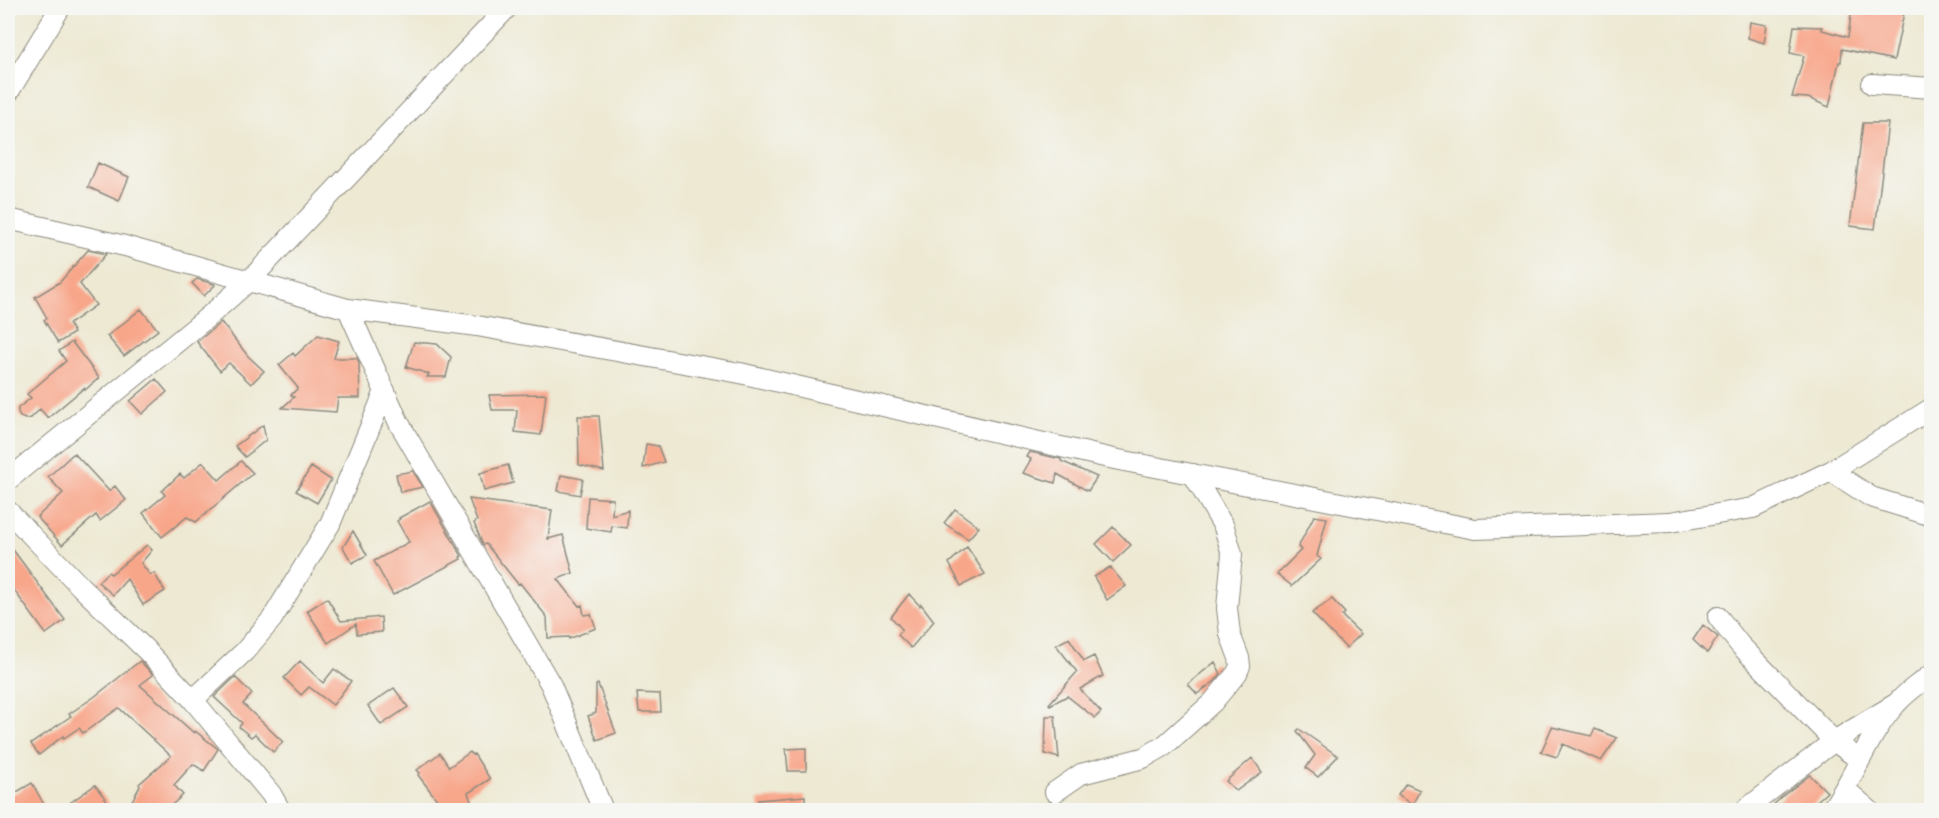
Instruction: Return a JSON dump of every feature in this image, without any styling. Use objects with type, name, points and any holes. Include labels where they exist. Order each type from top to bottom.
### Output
[{"type":"street","points":[[8,93],[60,8]]},
{"type":"street","points":[[8,480],[250,280],[507,8]]},
{"type":"street","points":[[1872,84],[1932,88]]},
{"type":"street","points":[[8,219],[125,246],[348,309],[477,326],[741,373],[1109,458],[1475,529],[1670,522],[1753,508],[1830,471],[1932,408]]},
{"type":"street","points":[[348,309],[399,423],[551,686],[603,810]]},
{"type":"street","points":[[193,700],[245,651],[272,619],[330,524],[385,391]]},
{"type":"street","points":[[1830,471],[1871,497],[1932,516]]},
{"type":"street","points":[[1055,792],[1081,774],[1143,758],[1164,746],[1213,702],[1240,666],[1230,634],[1227,608],[1232,554],[1224,527],[1193,474]]},
{"type":"street","points":[[8,511],[193,700],[271,794],[280,810]]},
{"type":"street","points":[[1718,617],[1740,645],[1834,741],[1860,760]]},
{"type":"street","points":[[1745,810],[1834,741],[1897,703],[1932,674]]},
{"type":"street","points":[[1831,810],[1846,790],[1881,724],[1897,703]]},
{"type":"street","points":[[1846,790],[1869,810]]},
{"type":"building","points":[[1852,8],[1905,8],[1894,60],[1842,49],[1841,62],[1839,62],[1829,107],[1808,98],[1792,97],[1804,56],[1790,53],[1794,26],[1822,27],[1822,30],[1848,37]]},
{"type":"building","points":[[1750,22],[1767,25],[1764,43],[1748,38]]},
{"type":"building","points":[[1863,123],[1888,123],[1875,229],[1850,226]]},
{"type":"building","points":[[98,163],[129,177],[119,201],[88,187]]},
{"type":"building","points":[[88,250],[106,254],[80,284],[96,305],[69,324],[74,333],[58,343],[44,320],[47,318],[35,297],[60,282]]},
{"type":"building","points":[[197,279],[215,285],[204,296],[192,283]]},
{"type":"building","points":[[141,309],[158,330],[124,356],[107,336]]},
{"type":"building","points":[[221,322],[248,356],[264,371],[251,384],[229,363],[220,371],[197,342]]},
{"type":"building","points":[[318,335],[339,341],[334,358],[357,358],[360,398],[338,398],[336,412],[282,408],[294,397],[291,395],[298,388],[279,365],[293,353],[295,356]]},
{"type":"building","points":[[72,342],[99,378],[48,418],[40,409],[31,418],[20,417],[18,408],[31,398],[27,394],[66,361],[59,351]]},
{"type":"building","points":[[414,342],[437,344],[451,357],[446,377],[427,377],[429,374],[406,367]]},
{"type":"building","points":[[156,379],[167,392],[142,414],[130,401]]},
{"type":"building","points":[[546,394],[541,435],[515,432],[517,410],[492,410],[489,395]]},
{"type":"building","points":[[578,416],[599,416],[604,471],[579,465]]},
{"type":"building","points":[[263,425],[266,440],[245,457],[235,446]]},
{"type":"building","points":[[646,444],[658,446],[664,462],[643,468]]},
{"type":"building","points":[[1030,452],[1061,459],[1097,477],[1088,491],[1057,474],[1055,483],[1023,473],[1031,459],[1027,457]]},
{"type":"building","points":[[74,453],[109,491],[115,486],[126,500],[100,521],[96,515],[62,545],[37,517],[63,493],[48,477]]},
{"type":"building","points":[[241,461],[253,473],[196,522],[187,517],[162,537],[143,513],[165,495],[162,491],[180,474],[184,478],[203,462],[219,480]]},
{"type":"building","points":[[508,465],[513,483],[484,491],[480,473]]},
{"type":"building","points":[[311,467],[331,480],[317,503],[296,491]]},
{"type":"building","points":[[413,471],[423,487],[400,492],[396,474]]},
{"type":"building","points":[[561,475],[583,479],[580,495],[558,491]]},
{"type":"building","points":[[588,497],[613,499],[612,515],[628,510],[627,528],[612,526],[611,532],[586,528]]},
{"type":"building","points":[[469,499],[552,510],[548,539],[563,535],[573,573],[558,579],[579,606],[582,605],[584,615],[591,614],[596,628],[569,639],[569,637],[548,638],[547,617],[486,544],[483,545],[474,523],[477,521]]},
{"type":"building","points":[[430,501],[462,556],[461,559],[393,595],[374,561],[409,542],[397,521]]},
{"type":"building","points":[[955,509],[979,527],[968,539],[944,523]]},
{"type":"building","points":[[1314,516],[1327,518],[1317,556],[1321,559],[1292,586],[1277,574],[1301,550],[1298,547]]},
{"type":"building","points":[[1113,527],[1131,545],[1113,562],[1096,544]]},
{"type":"building","points":[[353,531],[367,555],[352,563],[343,547]]},
{"type":"building","points":[[8,543],[65,620],[46,634],[8,582]]},
{"type":"building","points":[[147,545],[152,550],[141,563],[150,575],[154,573],[165,591],[143,605],[127,579],[113,595],[98,582],[108,572],[111,574]]},
{"type":"building","points":[[967,547],[985,574],[961,586],[949,563]]},
{"type":"building","points":[[1110,567],[1126,586],[1107,600],[1094,577]]},
{"type":"building","points":[[909,594],[920,606],[921,604],[934,621],[911,648],[898,635],[902,629],[891,617]]},
{"type":"building","points":[[327,598],[341,621],[381,617],[382,632],[357,634],[356,624],[328,643],[307,611]]},
{"type":"building","points":[[1332,599],[1345,613],[1342,616],[1361,634],[1346,648],[1312,613]]},
{"type":"building","points":[[1703,625],[1718,637],[1707,653],[1693,640]]},
{"type":"building","points":[[1069,638],[1084,661],[1094,656],[1103,676],[1080,689],[1101,712],[1095,718],[1067,696],[1049,704],[1077,672],[1056,645]]},
{"type":"building","points":[[140,661],[153,675],[140,685],[194,733],[195,731],[218,749],[204,771],[193,764],[174,785],[183,795],[166,810],[127,810],[139,784],[171,756],[119,708],[83,733],[79,728],[64,738],[63,736],[39,755],[31,744],[71,716],[69,714]]},
{"type":"building","points":[[300,661],[323,683],[334,669],[351,681],[333,705],[309,687],[301,695],[284,678]]},
{"type":"building","points":[[1215,662],[1221,674],[1197,694],[1188,684]]},
{"type":"building","points":[[235,677],[252,694],[243,704],[283,742],[273,752],[255,734],[251,737],[239,727],[242,723],[214,697]]},
{"type":"building","points":[[598,684],[616,733],[597,740],[588,716],[596,713],[596,685]]},
{"type":"building","points":[[394,688],[408,707],[381,725],[368,706]]},
{"type":"building","points":[[637,693],[660,694],[661,712],[639,712]]},
{"type":"building","points":[[1046,716],[1055,716],[1059,758],[1045,754]]},
{"type":"building","points":[[1552,727],[1591,736],[1595,729],[1617,738],[1601,761],[1563,744],[1557,757],[1541,752]]},
{"type":"building","points":[[1299,729],[1338,756],[1318,777],[1306,768],[1315,755],[1297,731]]},
{"type":"building","points":[[806,748],[806,771],[788,771],[786,749]]},
{"type":"building","points":[[470,752],[474,754],[490,779],[468,793],[471,801],[459,810],[445,810],[418,775],[420,773],[417,770],[440,753],[449,767]]},
{"type":"building","points":[[1252,758],[1262,772],[1236,791],[1226,781]]},
{"type":"building","points":[[1810,775],[1827,792],[1807,810],[1768,810],[1785,794]]},
{"type":"building","points":[[32,783],[47,810],[13,810],[8,797]]},
{"type":"building","points":[[1406,784],[1420,790],[1412,805],[1398,795]]},
{"type":"building","points":[[95,785],[114,810],[60,810]]},
{"type":"building","points":[[805,796],[806,810],[759,810],[758,800]]}]
